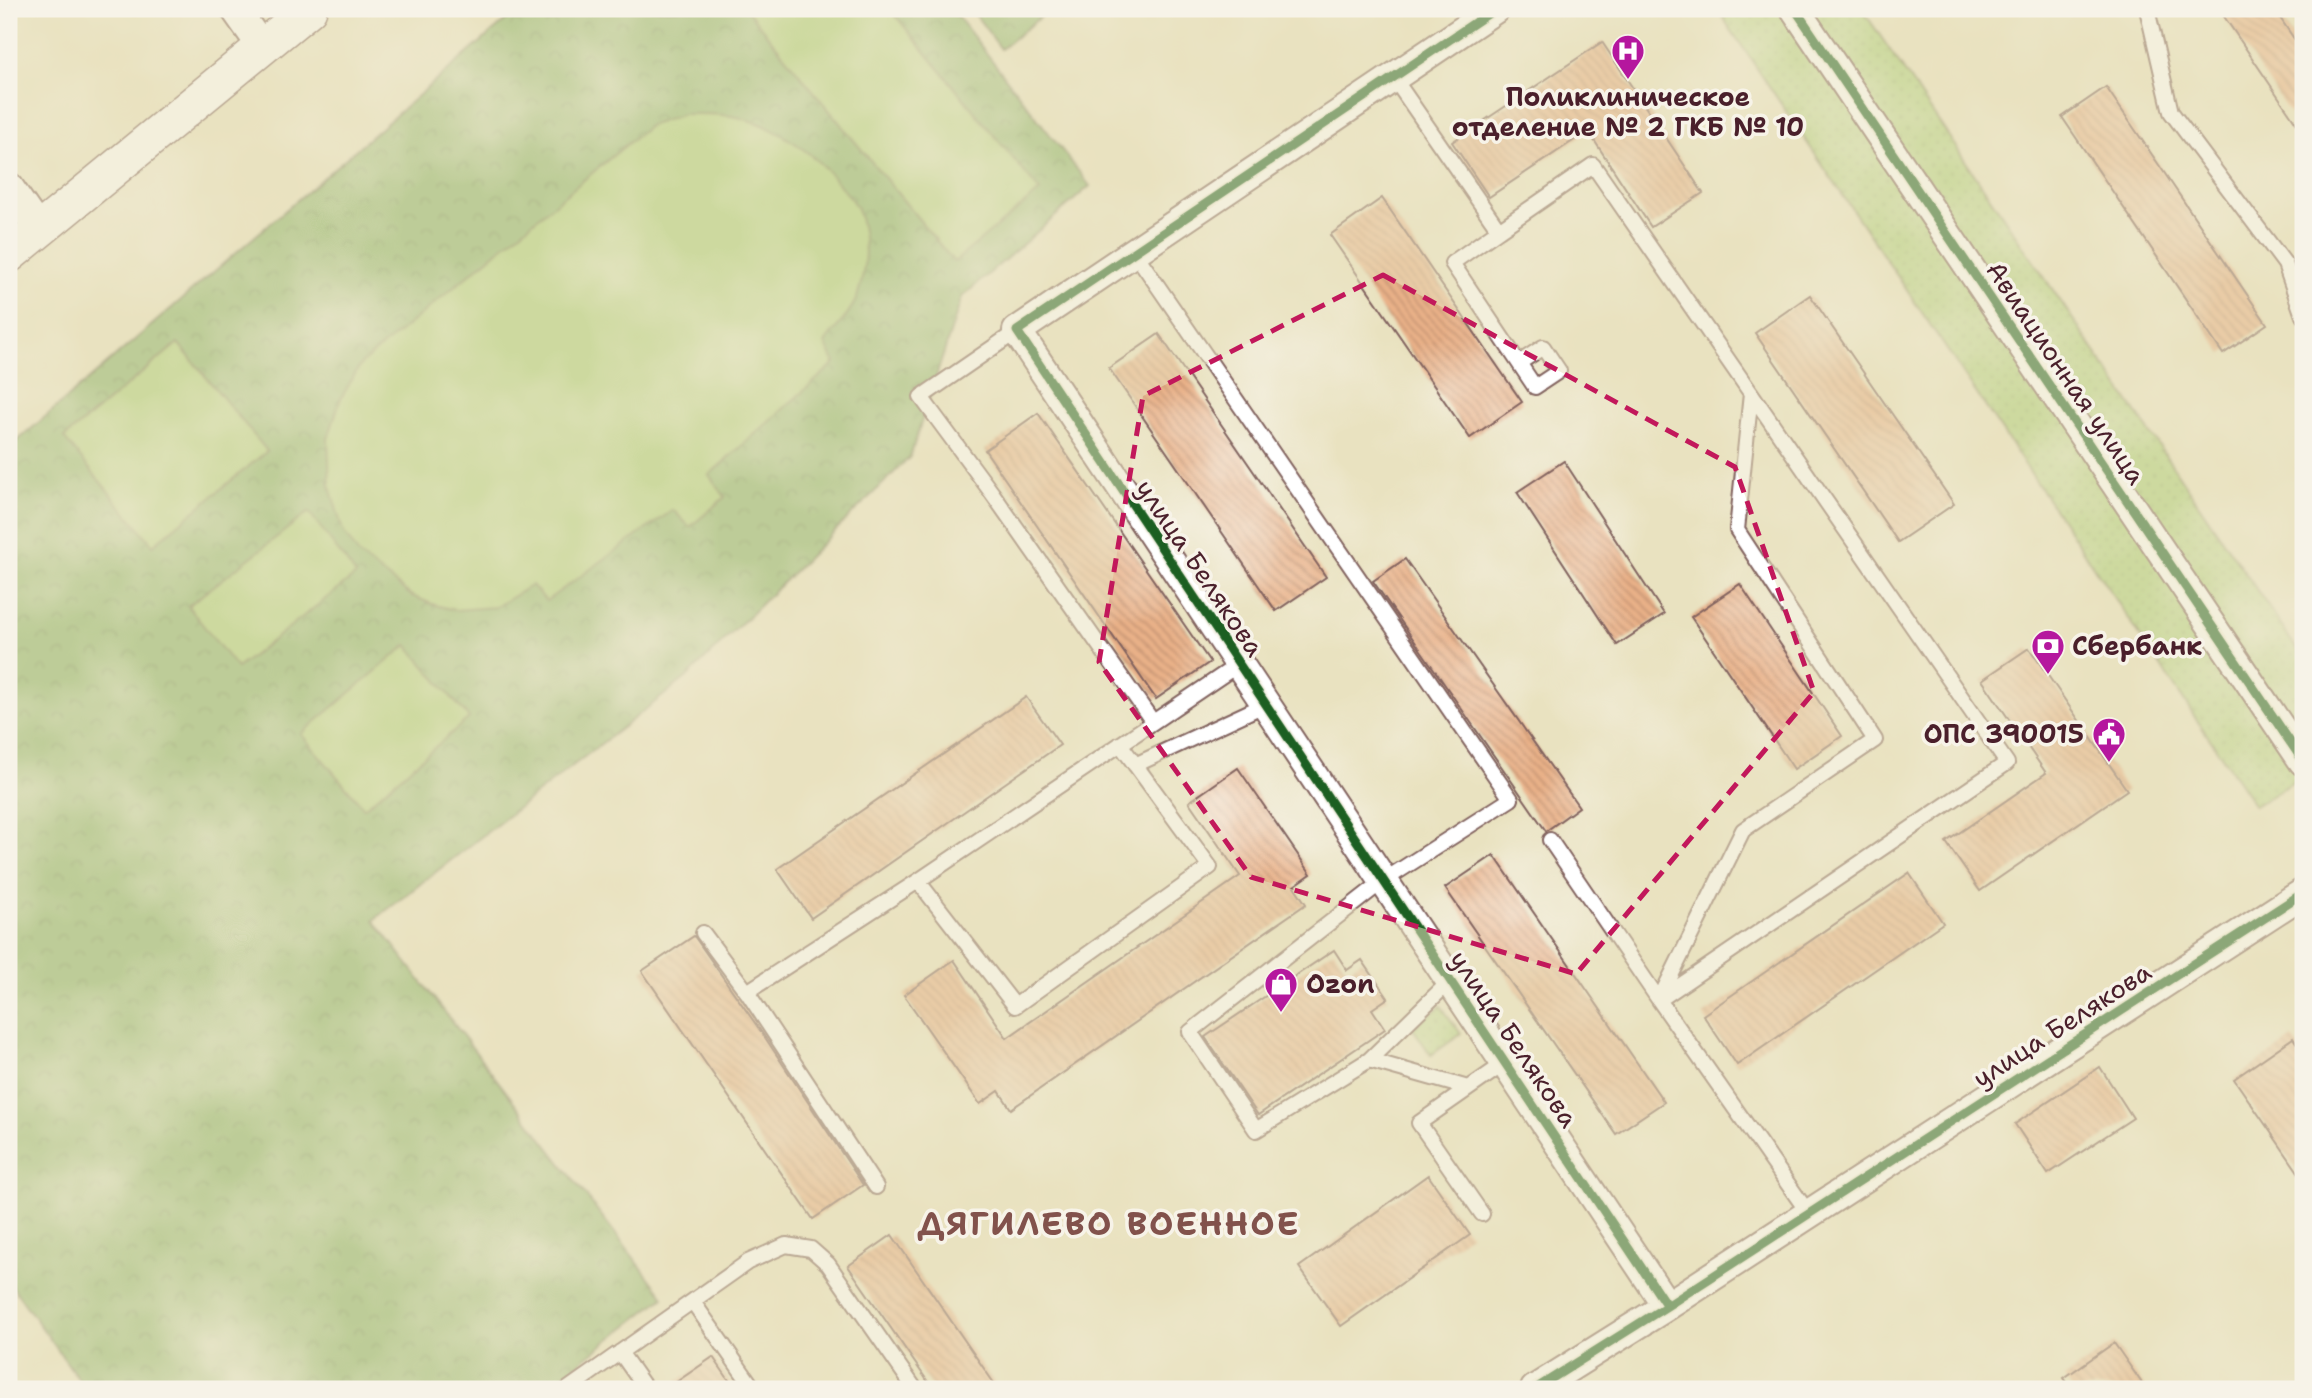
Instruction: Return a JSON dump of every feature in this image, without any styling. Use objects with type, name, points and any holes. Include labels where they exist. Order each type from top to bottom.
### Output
[{"type":"street","points":[[235,9],[262,47]]},
{"type":"street","points":[[9,255],[309,9]]},
{"type":"street","points":[[1017,331],[1495,9]]},
{"type":"street","name":"Авиационная улица","points":[[1795,9],[2303,761]]},
{"type":"street","points":[[9,187],[39,230]]},
{"type":"street","name":"улица Белякова","points":[[1017,331],[1667,1306]]},
{"type":"street","name":"улица Белякова","points":[[1535,1389],[2303,893]]},
{"type":"lane","points":[[2147,9],[2171,112],[2285,264],[2303,316]]},
{"type":"lane","points":[[1393,77],[1499,230]]},
{"type":"lane","points":[[1520,363],[1452,263],[1594,165],[2007,762],[1659,1000]]},
{"type":"lane","points":[[1135,253],[1511,799],[1383,881],[1190,1031],[1256,1130],[1368,1059],[1450,981]]},
{"type":"lane","points":[[1017,331],[921,397],[1153,722]]},
{"type":"lane","points":[[1659,1000],[1743,830],[1875,740],[1737,530],[1751,393]]},
{"type":"lane","points":[[747,992],[918,881],[1239,664]]},
{"type":"lane","points":[[1135,765],[1266,704]]},
{"type":"lane","points":[[918,881],[1015,1006],[1209,867],[1120,744]]},
{"type":"lane","points":[[1550,840],[1809,1214]]},
{"type":"lane","points":[[703,933],[747,992],[876,1187]]},
{"type":"lane","points":[[1368,1059],[1468,1088]]},
{"type":"lane","points":[[1482,1214],[1419,1123],[1505,1063]]},
{"type":"lane","points":[[568,1389],[748,1262],[786,1245],[811,1249],[828,1264],[915,1389]]},
{"type":"lane","points":[[693,1302],[754,1389]]},
{"type":"lane","points":[[620,1352],[646,1389]]},
{"type":"highlighted area","points":[[1383,275],[1735,467],[1814,692],[1576,974],[1251,877],[1099,662],[1143,396]]},
{"type":"green space","points":[[519,9],[952,9],[1090,186],[962,297],[910,457],[686,678],[374,920],[664,1297],[546,1389],[76,1389],[82,1384],[9,1282],[9,448]]},
{"type":"green space","points":[[746,9],[890,9],[1040,191],[954,262]]},
{"type":"green space","points":[[971,9],[1050,9],[1001,49]]},
{"type":"green space","points":[[1717,9],[1862,9],[2303,658],[2303,776],[2255,806]]},
{"type":"green space","points":[[683,114],[737,117],[767,127],[809,153],[854,204],[864,240],[863,273],[853,306],[825,343],[835,363],[709,475],[725,497],[690,527],[673,510],[546,601],[532,585],[495,607],[455,610],[412,596],[359,555],[343,531],[330,487],[328,439],[340,400],[361,364],[649,126]]},
{"type":"green space","points":[[178,343],[267,451],[153,545],[64,438]]},
{"type":"green space","points":[[309,512],[356,575],[237,668],[188,606]]},
{"type":"green space","points":[[407,645],[469,718],[364,808],[301,734]]},
{"type":"green space","points":[[1441,1006],[1461,1034],[1431,1055],[1412,1027]]},
{"type":"building","points":[[2219,9],[2274,9],[2303,52],[2303,133]]},
{"type":"building","points":[[1602,42],[1703,193],[1651,227],[1588,131],[1489,197],[1452,142]]},
{"type":"building","points":[[2106,87],[2267,324],[2223,354],[2062,117]]},
{"type":"building","points":[[1382,198],[1522,402],[1470,438],[1330,235]]},
{"type":"building","points":[[1810,295],[1954,504],[1898,542],[1755,333]]},
{"type":"building","points":[[1159,334],[1326,577],[1276,611],[1109,368]]},
{"type":"building","points":[[1038,413],[1210,662],[1156,699],[985,450]]},
{"type":"building","points":[[1564,461],[1664,614],[1617,645],[1517,492]]},
{"type":"building","points":[[1405,559],[1579,807],[1546,831],[1373,581]]},
{"type":"building","points":[[1740,584],[1842,736],[1794,769],[1691,617]]},
{"type":"building","points":[[2029,648],[2127,790],[1980,891],[1946,842],[2046,773],[1982,680]]},
{"type":"building","points":[[1026,697],[1060,745],[811,918],[777,869]]},
{"type":"building","points":[[1238,768],[1311,874],[1294,886],[1306,904],[1011,1109],[999,1091],[980,1104],[904,995],[954,960],[1007,1038],[1240,876],[1189,802]]},
{"type":"building","points":[[1494,855],[1664,1102],[1616,1134],[1445,888]]},
{"type":"building","points":[[1909,873],[1943,923],[1737,1065],[1703,1015]]},
{"type":"building","points":[[694,936],[863,1185],[813,1219],[642,971]]},
{"type":"building","points":[[1334,950],[1347,970],[1362,960],[1388,998],[1372,1009],[1385,1029],[1258,1115],[1205,1037]]},
{"type":"building","points":[[2293,1038],[2303,1053],[2303,1179],[2234,1079]]},
{"type":"building","points":[[2100,1067],[2133,1118],[2048,1174],[2015,1124]]},
{"type":"building","points":[[1428,1175],[1470,1235],[1341,1326],[1299,1267]]},
{"type":"building","points":[[892,1235],[998,1389],[933,1389],[848,1266]]},
{"type":"building","points":[[2114,1343],[2146,1389],[2072,1389],[2064,1378]]},
{"type":"building","points":[[713,1357],[735,1389],[666,1389]]},
{"type":"cycle path","points":[[1495,9],[1017,331],[1667,1306]]},
{"type":"cycle path","points":[[1795,9],[2303,761]]},
{"type":"cycle path","points":[[1535,1389],[2303,893]]},
{"type":"place","name":"Поликлиническое отделение № 2 ГКБ № 10","points":[[1628,81]]},
{"type":"place","name":"Сбербанк","points":[[2048,676]]},
{"type":"place","name":"ОПС 390015","points":[[2109,764]]},
{"type":"place","name":"Ozon","points":[[1281,1014]]},
{"type":"district","name":"ДЯГИЛЕВО ВОЕННОЕ","points":[[1109,1223]]}]
